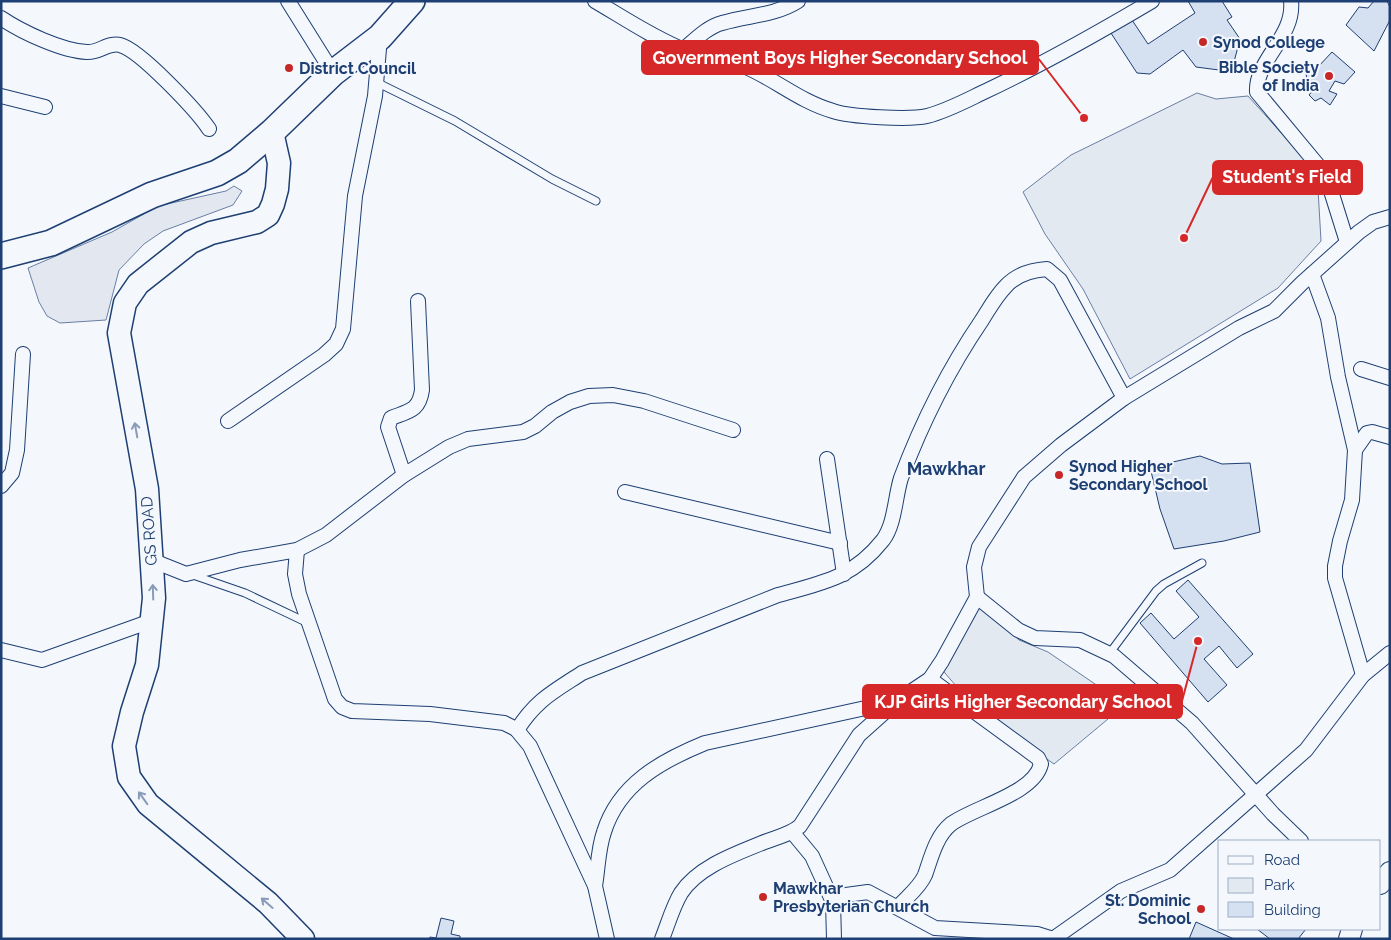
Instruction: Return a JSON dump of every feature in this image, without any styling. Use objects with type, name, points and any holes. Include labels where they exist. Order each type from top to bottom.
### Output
[{"type":"highway","points":[[1,256],[51,243],[152,195],[217,174],[238,161],[272,132],[333,73],[380,37],[412,1]]},
{"type":"main road","name":"GS ROAD","points":[[272,132],[279,163],[277,189],[268,215],[258,222],[211,233],[191,242],[138,284],[125,303],[119,333],[147,489],[154,598],[147,665],[124,746],[129,777],[148,804],[268,903],[303,938]]},
{"type":"street","points":[[288,1],[333,73]]},
{"type":"street","points":[[595,1],[641,30],[683,50],[705,58],[743,65],[810,102],[835,112],[925,116],[941,112],[1009,80],[1095,35],[1152,1]]},
{"type":"street","points":[[683,50],[709,29],[722,23],[776,12],[798,1]]},
{"type":"street","points":[[1291,1],[1292,12],[1286,30],[1261,74],[1257,92],[1326,175],[1347,242]]},
{"type":"street","points":[[1,18],[38,37],[85,52],[95,52],[114,45],[130,49],[187,102],[209,129]]},
{"type":"street","points":[[228,421],[324,355],[336,344],[343,329],[355,196],[376,82],[380,37]]},
{"type":"street","points":[[1,96],[45,107]]},
{"type":"street","points":[[662,939],[680,894],[701,872],[754,846],[792,833],[800,826],[859,735],[897,701],[930,679],[977,597],[974,567],[979,547],[1024,477],[1061,445],[1124,398],[1239,328],[1274,311],[1347,242],[1373,222],[1390,217]]},
{"type":"street","points":[[517,730],[532,707],[582,673],[778,595],[822,584],[844,574],[868,555],[884,538],[890,523],[896,495],[921,429],[955,360],[1006,286],[1019,276],[1034,270],[1047,269],[1060,280],[1124,398]]},
{"type":"street","points":[[1312,274],[1328,318],[1355,450],[1352,500],[1340,541],[1335,566],[1335,578],[1337,592],[1362,675]]},
{"type":"street","points":[[404,475],[388,428],[388,422],[391,418],[413,410],[420,402],[422,390],[418,301]]},
{"type":"street","points":[[1,486],[12,473],[16,450],[23,354]]},
{"type":"street","points":[[1361,369],[1390,378]]},
{"type":"street","points":[[151,560],[186,574],[240,560],[297,550],[326,535],[404,475],[449,447],[468,439],[523,432],[535,426],[558,409],[589,396],[613,395],[644,401],[733,430]]},
{"type":"street","points":[[1355,450],[1367,433],[1372,432],[1390,437]]},
{"type":"street","points":[[827,459],[844,574]]},
{"type":"street","points":[[625,492],[840,543]]},
{"type":"street","points":[[297,550],[294,574],[328,686],[334,699],[342,707],[352,711],[430,714],[504,723],[517,730],[530,746],[595,886],[607,939]]},
{"type":"street","points":[[977,597],[1018,630],[1035,638],[1080,640],[1109,654],[1148,683],[1192,723],[1300,840]]},
{"type":"street","points":[[1,650],[42,660],[151,621]]},
{"type":"street","points":[[833,902],[846,895],[868,892],[935,928],[1038,934],[1053,939],[1121,891],[1170,870],[1306,750],[1362,675],[1390,653]]},
{"type":"street","points":[[898,907],[924,875],[930,856],[949,826],[1020,789],[1040,770],[1042,764],[1038,758],[930,679]]},
{"type":"street","points":[[595,886],[603,833],[621,796],[639,779],[658,766],[680,753],[705,743],[897,701]]},
{"type":"street","points":[[792,833],[812,856],[833,902],[834,939]]},
{"type":"street","points":[[1381,883],[1390,872]]},
{"type":"lane","points":[[376,82],[455,121],[544,175],[596,201]]},
{"type":"lane","points":[[1109,654],[1156,591],[1164,584],[1202,564]]},
{"type":"lane","points":[[186,574],[245,593],[310,624]]},
{"type":"green space","points":[[1197,93],[1216,99],[1248,96],[1312,167],[1318,189],[1321,241],[1278,288],[1130,379],[1083,289],[1045,234],[1023,192],[1071,155]]},
{"type":"green space","points":[[979,603],[1019,640],[1048,652],[1120,701],[1107,711],[1108,719],[1054,764],[980,708],[966,696],[941,668]]},
{"type":"shaded area","points":[[234,186],[242,191],[233,205],[163,231],[144,244],[119,270],[106,320],[60,323],[47,316],[39,302],[28,268],[112,232],[158,206],[226,191]]},
{"type":"building","points":[[1188,1],[1222,1],[1232,17],[1227,20],[1240,39],[1234,62],[1219,70],[1196,67],[1183,50],[1150,74],[1137,73],[1107,27],[1128,14],[1148,44],[1195,13]]},
{"type":"building","name":"Synod College","points":[[1374,1],[1387,1],[1390,7],[1390,20],[1374,51],[1346,25],[1359,7],[1368,8]]},
{"type":"building","name":"Bible Society of India","points":[[1332,52],[1355,72],[1344,84],[1335,81],[1329,91],[1337,94],[1330,105],[1321,98],[1315,101],[1309,95],[1314,89],[1307,85],[1306,71],[1317,68]]},
{"type":"building","points":[[1200,456],[1222,464],[1250,463],[1260,532],[1224,541],[1174,549],[1160,509],[1150,467]]},
{"type":"building","points":[[1188,580],[1253,654],[1237,668],[1219,646],[1204,659],[1227,685],[1208,702],[1140,623],[1151,613],[1174,639],[1199,617],[1176,591]]},
{"type":"building","points":[[441,918],[454,921],[451,934],[460,936],[460,939],[429,939],[430,937],[436,938]]},
{"type":"building","points":[[1196,922],[1234,939],[1189,939]]},
{"type":"building","points":[[1258,930],[1305,930],[1298,939],[1270,939]]},
{"type":"place","name":"Synod College","points":[[1203,42]]},
{"type":"place","name":"District Council","points":[[289,68]]},
{"type":"place","name":"Bible Society of India","points":[[1329,76]]},
{"type":"place","name":"Government Boys Higher Secondary School","points":[[1084,118]]},
{"type":"place","name":"Student's Field","points":[[1184,238]]},
{"type":"place","name":"Synod Higher Secondary School","points":[[1059,475]]},
{"type":"place","name":"KJP Girls Higher Secondary School","points":[[1198,641]]},
{"type":"place","name":"Mawkhar Presbyterian Church","points":[[763,897]]},
{"type":"place","name":"St. Dominic School","points":[[1201,909]]},
{"type":"district","name":"Mawkhar","points":[[946,468]]}]
